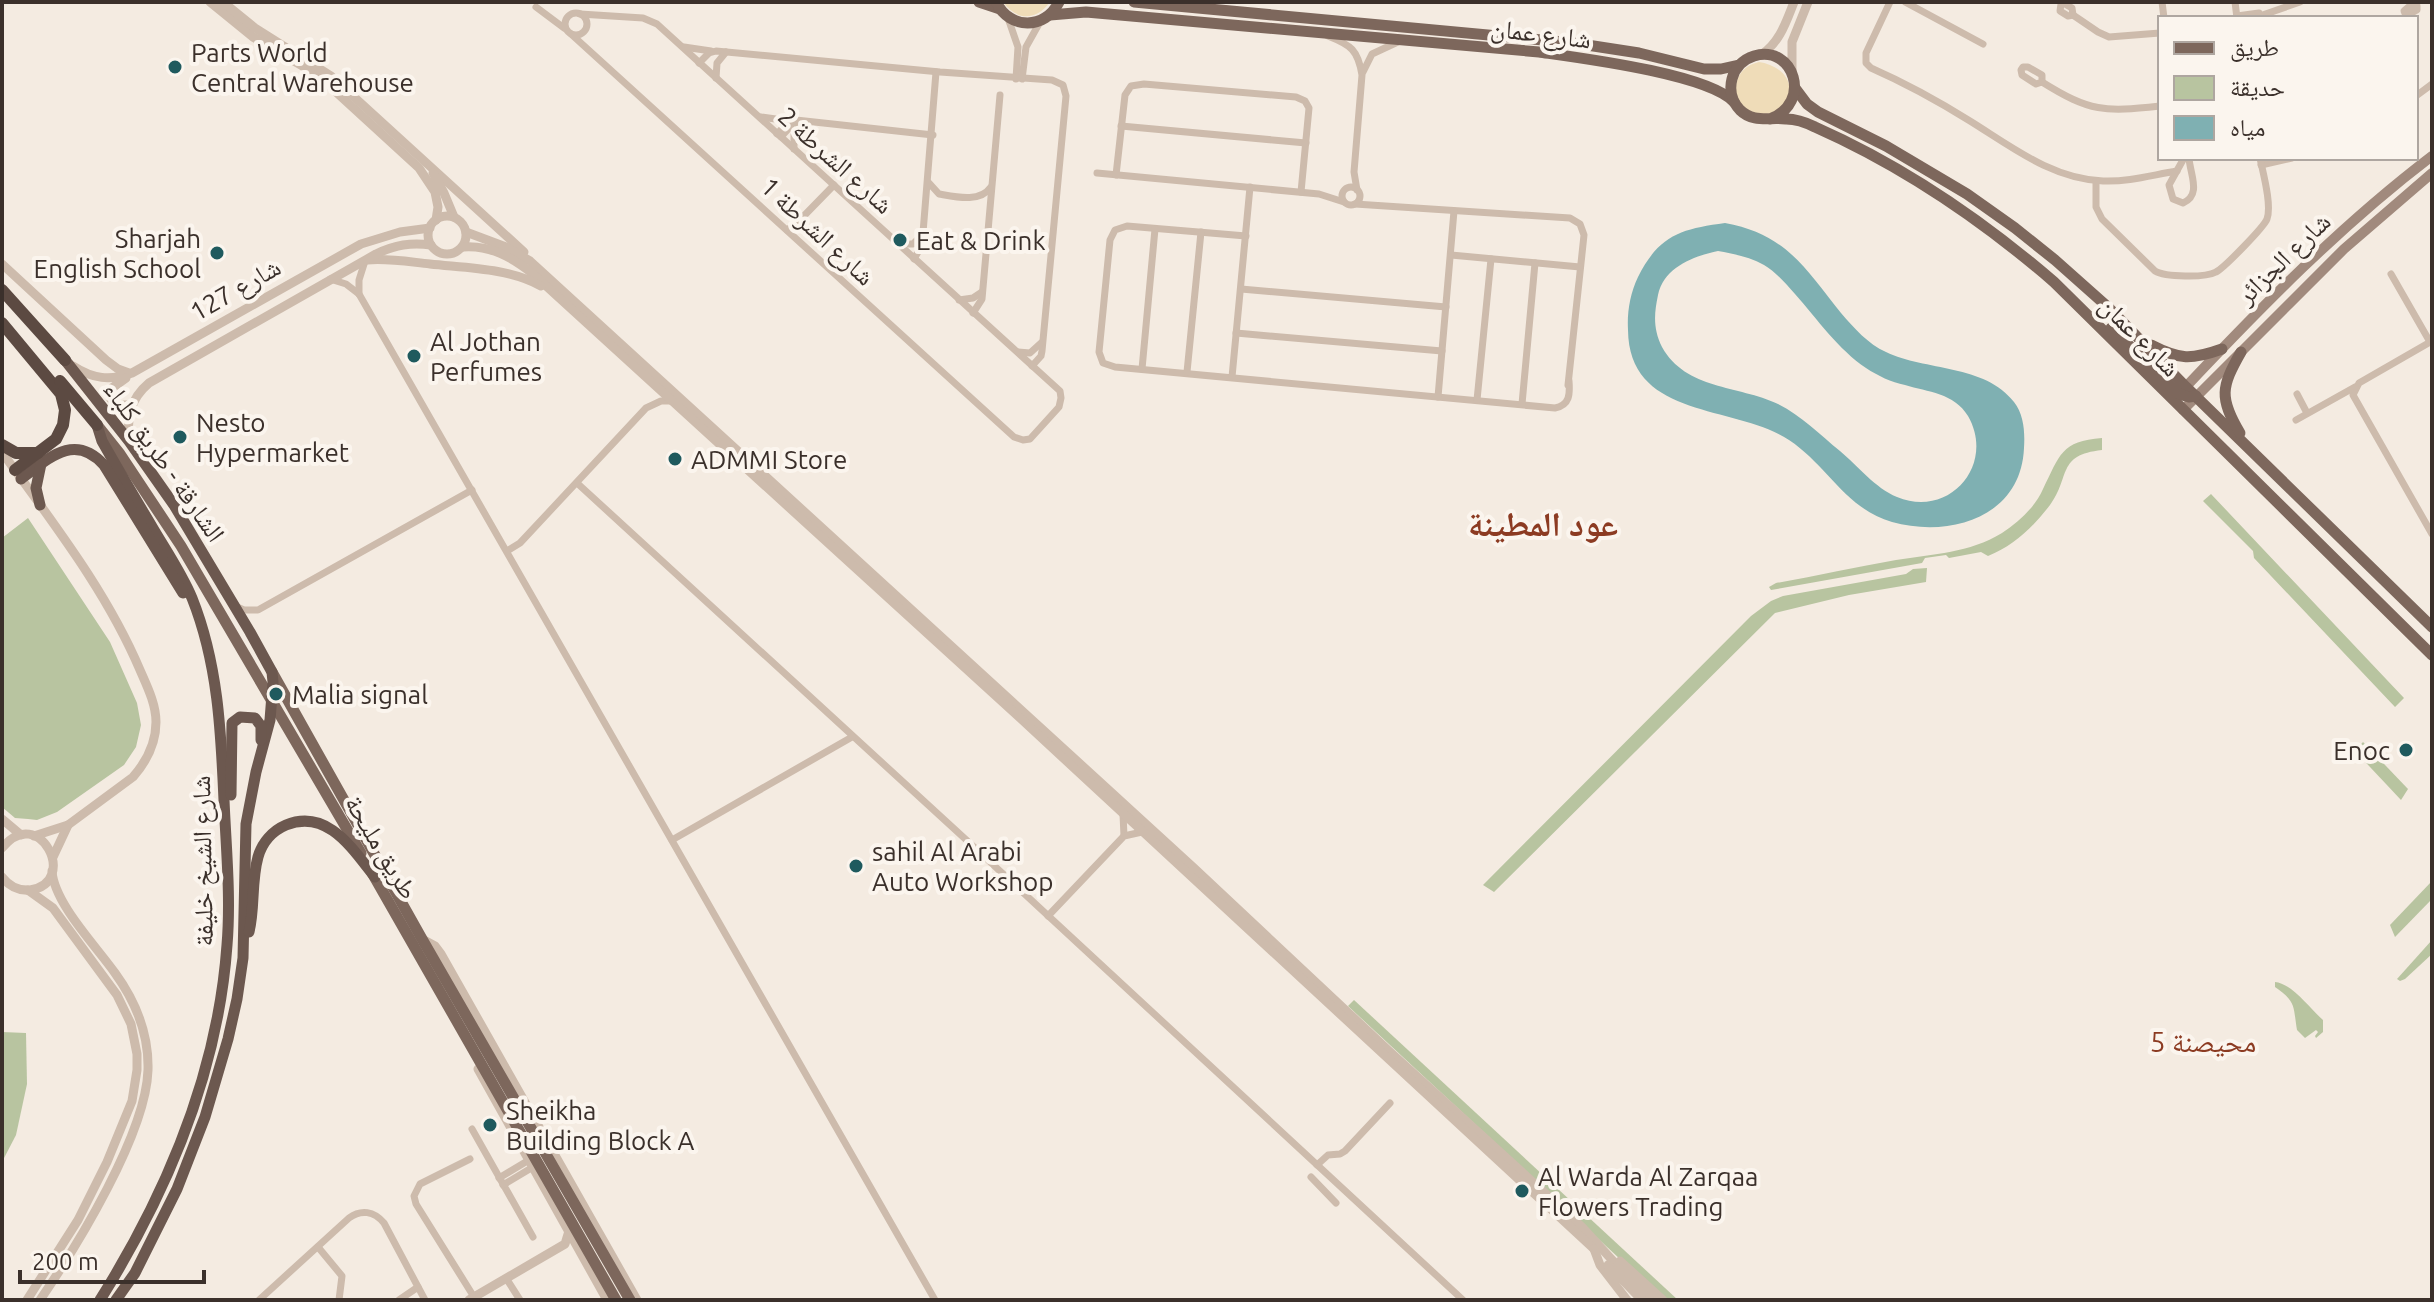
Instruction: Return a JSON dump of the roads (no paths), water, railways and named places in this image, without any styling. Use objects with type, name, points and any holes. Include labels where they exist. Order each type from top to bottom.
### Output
[{"type":"highway","name":"الشارقة - طريق كلباء","points":[[2,290],[65,360],[129,441],[174,505],[272,672]]},
{"type":"highway","points":[[2,317],[36,352],[97,425]]},
{"type":"highway","points":[[2,323],[61,394],[64,402],[65,417],[60,432],[40,458],[36,488],[40,505]]},
{"type":"highway","name":"شارع الشيخ خليفة","points":[[97,425],[102,441],[182,577],[195,606],[213,671],[219,708],[228,933],[224,978],[211,1042],[181,1142],[158,1198],[100,1300]]},
{"type":"highway","points":[[2,445],[16,453],[40,458]]},
{"type":"highway","points":[[22,471],[40,458],[71,449],[85,451],[99,459],[178,585],[203,636]]},
{"type":"highway","name":"شارع الشيخ خليفة","points":[[116,1300],[135,1273],[177,1189],[205,1117],[237,999],[243,944],[245,842],[256,772],[273,704],[272,672]]},
{"type":"highway","points":[[227,877],[231,866],[231,728],[240,717],[255,718],[261,726],[256,772]]},
{"type":"highway","points":[[243,944],[250,927],[258,858],[272,834],[287,824],[306,821],[324,824],[346,841],[375,877]]},
{"type":"main road","points":[[979,2],[1001,10]]},
{"type":"main road","points":[[1045,18],[1059,2]]},
{"type":"main road","name":"شارع عمان","points":[[1134,2],[1574,43],[1639,53],[1712,70],[1739,65]]},
{"type":"main road","name":"شارع عمان","points":[[1001,10],[1027,24],[1086,12],[1513,50],[1647,70],[1709,87],[1726,94],[1734,102]]},
{"type":"main road","points":[[1761,55],[1776,57],[1792,72],[1795,88],[1791,105],[1770,119],[1745,115],[1734,102],[1730,87],[1739,65],[1761,55]]},
{"type":"main road","name":"شارع عمان","points":[[1795,88],[1807,104],[1818,112],[1902,155],[1967,194],[2080,281],[2138,338],[2184,399],[2432,655]]},
{"type":"main road","name":"شارع عمان","points":[[1770,119],[1809,124],[1879,157],[1966,211],[2054,282],[2093,321],[2184,399],[2249,448],[2432,627]]},
{"type":"main road","name":"شارع الجزائر","points":[[2184,399],[2222,349],[2329,243],[2432,156]]},
{"type":"main road","name":"شارع الجزائر","points":[[2184,399],[2241,352],[2344,249],[2432,173]]},
{"type":"main road","points":[[2138,338],[2169,355],[2183,358],[2222,349]]},
{"type":"main road","points":[[2241,352],[2227,379],[2224,396],[2228,414],[2249,448]]},
{"type":"main road","points":[[2184,399],[2254,462],[2271,469]]},
{"type":"main road","name":"طريق مليحة","points":[[97,425],[181,546],[375,877],[616,1300]]},
{"type":"main road","name":"طريق مليحة","points":[[272,672],[422,939],[584,1213],[630,1300]]},
{"type":"street","points":[[210,2],[253,37],[324,81],[419,168],[435,192],[438,207],[429,240],[431,245],[446,254],[463,247],[484,248],[506,255],[524,267],[674,401],[1594,1249],[1642,1300]]},
{"type":"street","points":[[223,2],[255,28],[331,76],[520,248],[530,261]]},
{"type":"street","points":[[1761,55],[1780,35],[1794,2]]},
{"type":"street","points":[[1792,72],[1792,42],[1808,2]]},
{"type":"street","points":[[1890,2],[1874,40],[1871,58],[1884,73],[1952,110],[2035,162],[2061,173],[2096,181],[2149,177],[2177,171]]},
{"type":"street","points":[[1905,2],[1983,44]]},
{"type":"street","points":[[2260,16],[2300,2]]},
{"type":"street","name":"شارع الشرطة 1","points":[[536,7],[569,32],[1014,437],[1030,439],[1057,409],[1061,398]]},
{"type":"street","points":[[1001,10],[1017,41],[1021,60],[1029,72],[1041,81],[1059,88],[1065,106],[1042,348],[1044,377]]},
{"type":"street","points":[[2244,16],[2273,12]]},
{"type":"street","points":[[587,49],[586,27],[585,18],[571,13],[566,17],[564,24],[569,32],[580,34],[586,27],[602,15]]},
{"type":"street","name":"شارع الشرطة 2","points":[[580,14],[650,20],[1060,391],[1061,398]]},
{"type":"street","points":[[2073,15],[2106,36],[2158,31]]},
{"type":"street","points":[[551,16],[566,17]]},
{"type":"street","points":[[1019,79],[1021,60],[1029,40],[1045,18]]},
{"type":"street","points":[[1323,34],[1353,50],[1360,61],[1362,75],[1354,167],[1360,198],[1355,204]]},
{"type":"street","points":[[1362,75],[1372,54],[1400,41]]},
{"type":"street","points":[[679,44],[721,52],[1041,81]]},
{"type":"street","points":[[701,65],[721,52]]},
{"type":"street","points":[[716,78],[721,52]]},
{"type":"street","points":[[999,78],[1021,60]]},
{"type":"street","points":[[927,271],[922,241],[938,72]]},
{"type":"street","points":[[2042,82],[2089,107],[2116,110],[2158,104]]},
{"type":"street","points":[[1116,175],[1126,92],[1131,86],[1140,84],[1296,97],[1305,101],[1309,108],[1301,192]]},
{"type":"street","points":[[984,323],[982,296],[1000,95]]},
{"type":"street","points":[[757,116],[933,135]]},
{"type":"street","points":[[779,136],[790,121]]},
{"type":"street","points":[[779,136],[801,122]]},
{"type":"street","points":[[794,149],[794,135],[801,122]]},
{"type":"street","points":[[1121,126],[1306,143]]},
{"type":"street","points":[[422,159],[440,185],[454,217],[462,223],[466,232],[463,247]]},
{"type":"street","points":[[2185,160],[2169,185],[2175,201],[2186,202],[2192,198],[2194,189],[2187,160]]},
{"type":"street","points":[[2096,181],[2096,207],[2100,216],[2155,271],[2165,276],[2207,275],[2221,269],[2266,221],[2268,207],[2261,161]]},
{"type":"street","points":[[1344,202],[1341,197],[1354,167]]},
{"type":"street","points":[[1097,173],[1319,194],[1349,205],[1562,219],[1579,229],[1582,247],[1569,381],[1564,399],[1544,407],[1123,367],[1105,359],[1100,342],[1112,234],[1115,230],[1127,226],[1246,236]]},
{"type":"street","points":[[2149,177],[2162,179],[2169,185]]},
{"type":"street","points":[[929,181],[939,194],[976,197],[985,195],[992,185]]},
{"type":"street","points":[[789,232],[791,225],[796,224],[832,183]]},
{"type":"street","points":[[1232,377],[1250,187]]},
{"type":"street","points":[[1319,194],[1352,187],[1382,205]]},
{"type":"street","points":[[1438,397],[1454,211]]},
{"type":"street","points":[[433,224],[443,217],[454,217]]},
{"type":"street","name":"شارع 127","points":[[102,378],[132,373],[361,244],[433,224]]},
{"type":"street","points":[[1142,369],[1155,229]]},
{"type":"street","points":[[466,232],[513,250],[530,261],[1663,1300]]},
{"type":"street","points":[[1187,372],[1201,232]]},
{"type":"street","points":[[898,244],[922,241]]},
{"type":"street","points":[[911,256],[922,241]]},
{"type":"street","name":"شارع 127","points":[[132,405],[149,383],[330,279],[398,245],[431,245]]},
{"type":"street","points":[[1451,255],[1580,267]]},
{"type":"street","points":[[1477,400],[1491,259]]},
{"type":"street","points":[[359,294],[359,280],[365,261],[394,260],[495,271],[518,276],[551,291]]},
{"type":"street","points":[[1522,404],[1535,263]]},
{"type":"street","points":[[2,264],[106,360],[118,369],[132,373]]},
{"type":"street","points":[[2296,420],[2431,342],[2391,274]]},
{"type":"street","points":[[330,279],[346,284],[359,294],[935,1300]]},
{"type":"street","points":[[1241,289],[1446,307]]},
{"type":"street","points":[[959,300],[982,296]]},
{"type":"street","points":[[971,311],[982,296]]},
{"type":"street","points":[[1236,333],[1442,351]]},
{"type":"street","points":[[1014,350],[1030,353],[1042,348]]},
{"type":"street","points":[[1030,364],[1042,348]]},
{"type":"street","points":[[65,360],[83,372],[102,378],[108,368],[106,360]]},
{"type":"street","points":[[129,441],[132,405],[114,403],[110,394],[114,386],[132,373]]},
{"type":"street","points":[[2355,387],[2354,398],[2432,534]]},
{"type":"street","points":[[2297,394],[2307,413]]},
{"type":"street","points":[[2340,394],[2354,398]]},
{"type":"street","points":[[507,551],[517,546],[646,408],[661,401],[674,401]]},
{"type":"street","points":[[2,452],[22,471],[40,505],[107,603],[137,663],[155,713],[155,736],[147,758],[133,777],[68,825],[34,836]]},
{"type":"street","points":[[577,483],[1463,1300]]},
{"type":"street","points":[[235,606],[258,610],[472,490]]},
{"type":"street","points":[[250,632],[258,610]]},
{"type":"street","points":[[672,840],[852,737]]},
{"type":"street","points":[[1123,814],[1124,836]]},
{"type":"street","points":[[2,819],[21,835]]},
{"type":"street","points":[[40,1300],[86,1225],[116,1168],[143,1103],[148,1069],[145,1035],[135,1004],[54,887],[53,857],[68,825]]},
{"type":"street","points":[[1048,916],[1124,836],[1142,832]]},
{"type":"street","points":[[2,848],[21,835],[34,836],[42,840],[53,857]]},
{"type":"street","points":[[28,890],[43,884],[52,871]]},
{"type":"street","points":[[2,877],[12,887],[38,895],[53,908],[117,995],[131,1024],[137,1054],[132,1101],[107,1162],[78,1220],[27,1300]]},
{"type":"street","points":[[470,1043],[481,1074],[607,1300]]},
{"type":"street","points":[[1317,1165],[1328,1155],[1345,1151],[1390,1103]]},
{"type":"street","points":[[472,1129],[533,1237]]},
{"type":"street","points":[[470,1159],[420,1184],[414,1196],[472,1298],[565,1244],[569,1231]]},
{"type":"street","points":[[501,1181],[531,1164]]},
{"type":"street","points":[[1311,1177],[1336,1203]]},
{"type":"street","points":[[1328,1195],[1338,1185]]},
{"type":"street","points":[[259,1300],[353,1215],[362,1212],[372,1213],[384,1223],[425,1300]]},
{"type":"street","points":[[584,1213],[637,1300]]},
{"type":"street","points":[[1582,1227],[1653,1300]]},
{"type":"street","points":[[565,1244],[579,1249]]},
{"type":"street","points":[[318,1247],[342,1276],[339,1300]]},
{"type":"street","points":[[1594,1249],[1600,1265],[1627,1300]]},
{"type":"street","points":[[124,1300],[135,1273]]},
{"type":"street","points":[[506,1278],[520,1300]]},
{"type":"street","points":[[399,1300],[418,1287]]},
{"type":"water","points":[[1725,223],[1746,228],[1779,244],[1805,268],[1856,330],[1879,349],[1902,358],[1971,374],[2002,390],[2017,407],[2024,430],[2020,472],[2010,491],[1996,506],[1958,524],[1936,527],[1892,522],[1876,516],[1849,497],[1789,440],[1767,429],[1665,395],[1646,380],[1633,359],[1628,330],[1635,283],[1646,263],[1663,243],[1673,236]],"holes":[[[1718,251],[1742,256],[1773,271],[1837,343],[1866,368],[1890,380],[1940,394],[1962,408],[1975,434],[1976,452],[1972,469],[1962,483],[1950,494],[1934,501],[1916,502],[1897,497],[1874,482],[1787,409],[1763,398],[1699,379],[1672,361],[1662,347],[1656,328],[1661,285],[1681,264]]]},
{"type":"place","name":"Parts World Central Warehouse","points":[[175,67]]},
{"type":"place","name":"Eat & Drink","points":[[900,240]]},
{"type":"place","name":"Sharjah English School","points":[[217,253]]},
{"type":"place","name":"Al Jothan Perfumes","points":[[414,356]]},
{"type":"place","name":"Nesto Hypermarket","points":[[180,437]]},
{"type":"place","name":"ADMMI Store","points":[[675,459]]},
{"type":"place","name":"Malia signal","points":[[276,694]]},
{"type":"place","name":"Enoc","points":[[2406,750]]},
{"type":"place","name":"sahil Al Arabi Auto Workshop","points":[[856,866]]},
{"type":"place","name":"Sheikha Building Block A","points":[[490,1125]]},
{"type":"place","name":"Al Warda Al Zarqaa Flowers Trading","points":[[1522,1191]]},
{"type":"district","name":"عود المطينة","points":[[1543,523]]},
{"type":"district","name":"محيصنة 5","points":[[2203,1041]]}]
